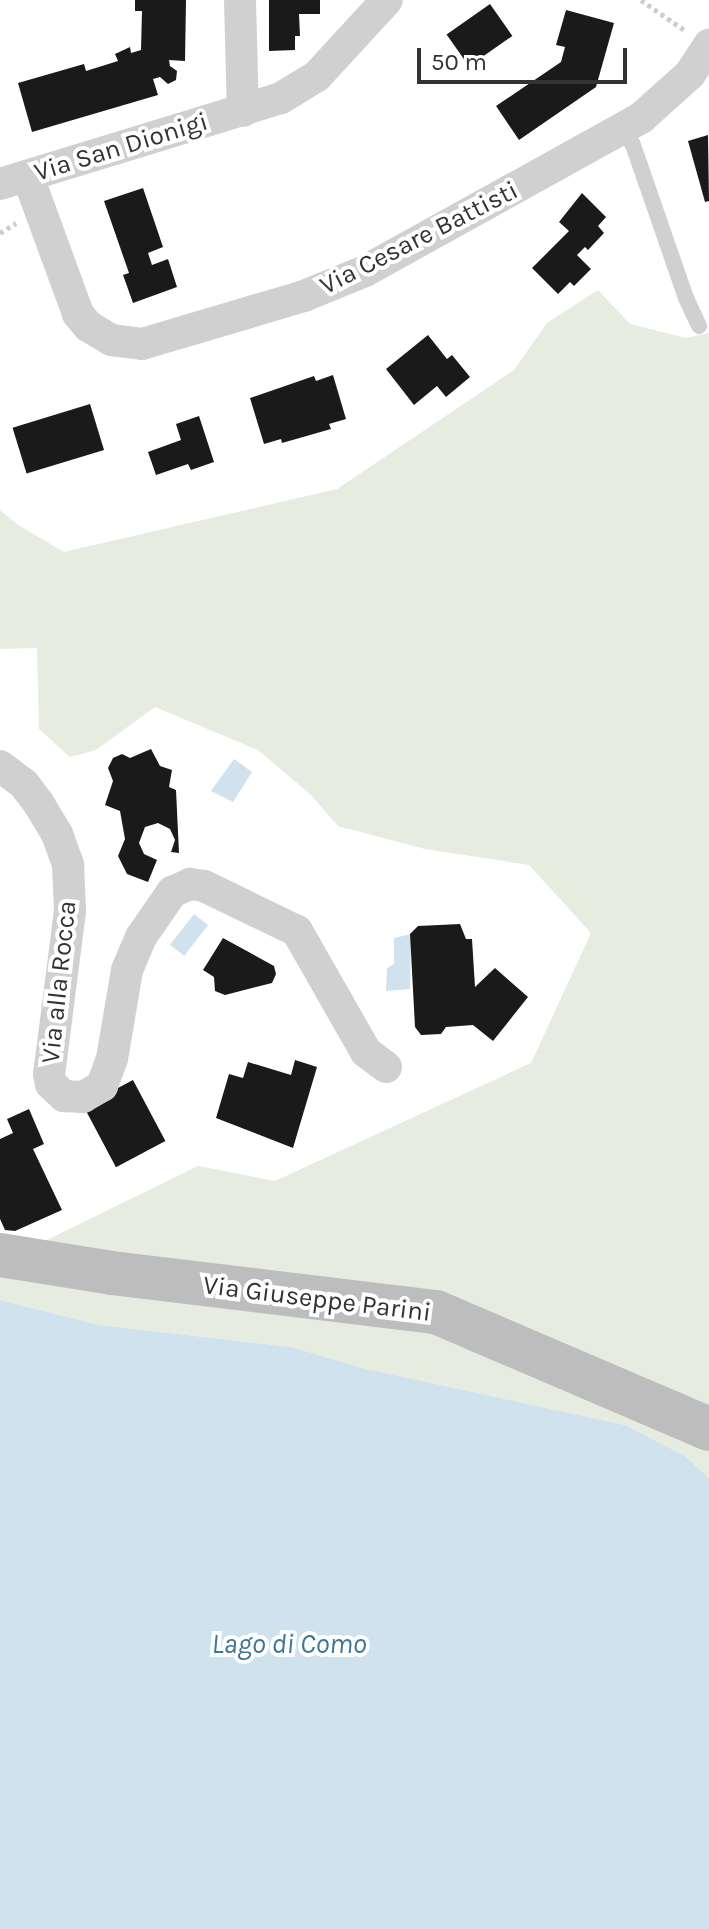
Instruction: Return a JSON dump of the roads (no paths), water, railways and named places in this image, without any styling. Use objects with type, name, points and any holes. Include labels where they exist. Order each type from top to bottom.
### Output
[{"type":"main road","name":"Via Giuseppe Parini","points":[[0,1255],[112,1273],[436,1312],[709,1429]]},
{"type":"street","points":[[240,0],[243,111]]},
{"type":"street","name":"Via San Dionigi","points":[[14,181],[273,102],[317,76],[387,0]]},
{"type":"street","name":"Via Cesare Battisti","points":[[14,181],[78,314],[88,326],[111,340],[142,344],[342,283],[623,130],[672,92],[690,74],[708,46]]},
{"type":"street","name":"Via alla Rocca","points":[[0,766],[24,784],[39,804],[57,834],[68,865],[70,911],[49,1074],[51,1084],[64,1096],[83,1097],[102,1086],[112,1059],[127,970],[141,937],[172,892],[190,884],[204,886],[297,931],[366,1052],[386,1067]]},
{"type":"lane","points":[[623,130],[633,145],[686,298],[699,326]]},
{"type":"water","points":[[234,759],[252,772],[233,802],[211,791]]},
{"type":"water","points":[[194,914],[208,925],[184,956],[170,945]]},
{"type":"water","points":[[411,934],[410,989],[386,991],[387,968],[394,964],[394,938]]},
{"type":"water","name":"Lago di Como","points":[[0,1300],[100,1325],[292,1347],[362,1368],[625,1425],[685,1456],[709,1478],[709,1929],[0,1929]]}]
